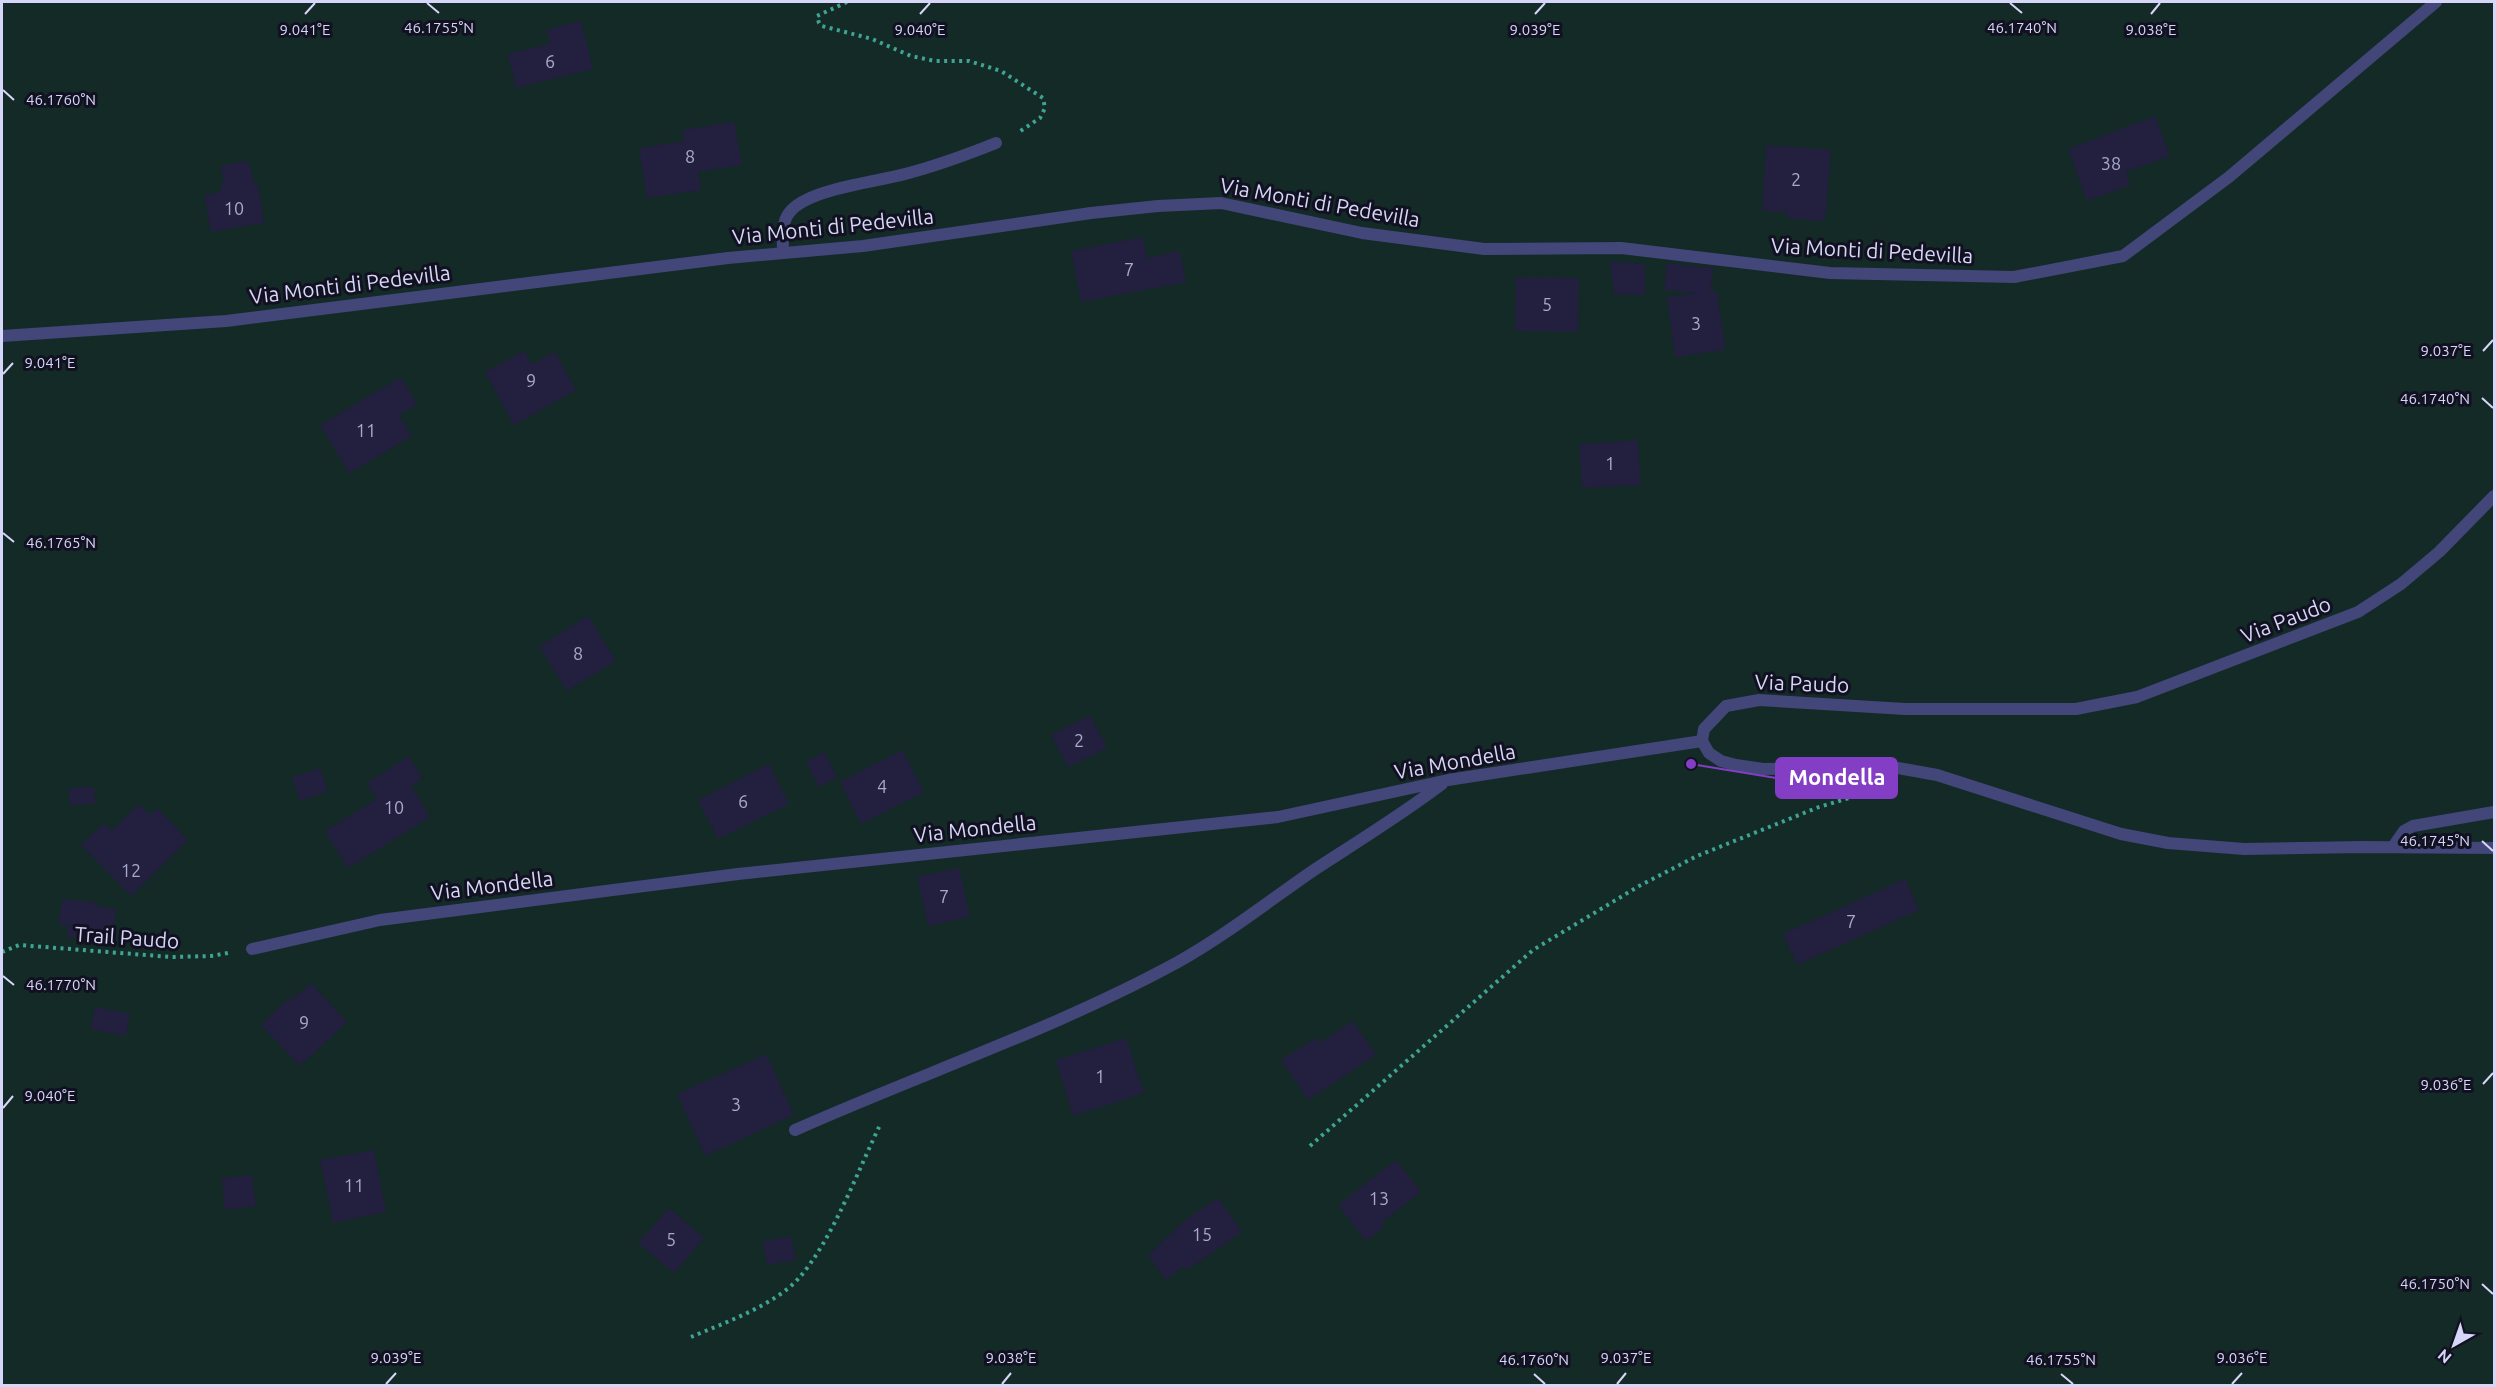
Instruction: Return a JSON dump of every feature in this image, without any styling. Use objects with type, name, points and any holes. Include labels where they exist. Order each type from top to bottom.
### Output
[{"type":"street","name":"Via Monti di Pedevilla","points":[[2,336],[226,321],[420,295],[783,253],[863,246],[1102,212],[1221,203],[1362,233],[1484,249],[1621,248],[1830,273],[2014,277],[2123,256],[2229,177],[2436,2]]},
{"type":"street","points":[[783,253],[783,230],[788,213],[803,200],[906,174],[959,158],[996,143]]},
{"type":"street","name":"Via Paudo","points":[[1702,741],[1704,729],[1726,706],[1758,700],[1905,708],[2076,709],[2137,697],[2358,612],[2401,584],[2439,552],[2494,496]]},
{"type":"street","points":[[1702,741],[1709,753],[1721,761],[1736,765],[1763,769],[1898,768],[1937,776],[2121,834],[2168,843],[2244,849],[2494,848]]},
{"type":"street","name":"Via Mondella","points":[[252,949],[380,920],[714,877],[1278,817],[1448,780],[1702,741]]},
{"type":"street","points":[[795,1130],[1045,1028],[1179,962],[1238,925],[1448,780]]},
{"type":"street","points":[[2393,847],[2404,831],[2413,826],[2494,812]]},
{"type":"path","points":[[847,2],[817,16],[819,23],[822,26],[872,39],[911,56],[935,61],[969,61],[1001,71],[1043,98],[1045,108],[1040,118],[1027,128],[996,143]]},
{"type":"path","points":[[1310,1146],[1533,950],[1639,886],[1696,856],[1819,807],[1851,797]]},
{"type":"path","name":"Trail Paudo","points":[[2,952],[19,945],[171,957],[211,956],[252,949]]},
{"type":"path","points":[[691,1337],[776,1296],[798,1279],[822,1247],[899,1088]]},
{"type":"green space","points":[[2,2],[2494,2],[2494,1385],[2,1385]]},
{"type":"building","points":[[581,21],[593,69],[516,88],[508,54],[550,44],[546,30]]},
{"type":"building","points":[[2155,116],[2170,156],[2126,172],[2130,185],[2087,201],[2068,149]]},
{"type":"building","points":[[734,122],[742,165],[698,172],[701,190],[647,198],[639,148],[684,141],[682,130]]},
{"type":"building","points":[[1766,145],[1831,150],[1825,221],[1787,218],[1787,212],[1762,211]]},
{"type":"building","points":[[248,161],[255,185],[258,184],[264,223],[211,232],[204,195],[221,192],[220,186],[224,185],[221,165]]},
{"type":"building","points":[[1143,237],[1147,258],[1180,251],[1186,282],[1081,302],[1071,251]]},
{"type":"building","points":[[1610,261],[1645,264],[1645,295],[1614,294]]},
{"type":"building","points":[[1667,263],[1714,268],[1710,291],[1717,291],[1725,350],[1675,357],[1667,297],[1696,293],[1664,290]]},
{"type":"building","points":[[1516,277],[1579,278],[1578,332],[1515,331]]},
{"type":"building","points":[[524,351],[532,364],[555,352],[576,390],[514,425],[485,372]]},
{"type":"building","points":[[401,377],[417,404],[399,415],[412,436],[349,473],[320,425]]},
{"type":"building","points":[[1638,440],[1641,485],[1582,488],[1579,444]]},
{"type":"building","points":[[588,616],[616,661],[567,691],[539,646]]},
{"type":"building","points":[[1090,715],[1107,748],[1068,767],[1051,735]]},
{"type":"building","points":[[902,750],[924,792],[861,824],[840,782]]},
{"type":"building","points":[[824,752],[837,777],[819,787],[806,762]]},
{"type":"building","points":[[409,756],[422,778],[411,785],[430,817],[348,868],[325,831],[377,799],[367,783]]},
{"type":"building","points":[[769,764],[789,804],[718,839],[698,800]]},
{"type":"building","points":[[320,768],[328,791],[300,801],[292,777]]},
{"type":"building","points":[[94,787],[95,804],[70,805],[69,788]]},
{"type":"building","points":[[139,804],[150,815],[157,808],[188,840],[131,896],[81,845],[104,823],[111,831]]},
{"type":"building","points":[[959,868],[970,917],[928,926],[917,877]]},
{"type":"building","points":[[1905,879],[1919,910],[1797,965],[1783,934]]},
{"type":"building","points":[[62,899],[98,903],[97,907],[116,909],[113,943],[67,937],[68,926],[59,925]]},
{"type":"building","points":[[311,983],[347,1022],[300,1066],[261,1025],[290,997],[292,1000]]},
{"type":"building","points":[[95,1007],[130,1014],[126,1036],[91,1029]]},
{"type":"building","points":[[1353,1021],[1376,1055],[1308,1100],[1281,1060],[1317,1037],[1320,1043]]},
{"type":"building","points":[[1126,1038],[1144,1093],[1073,1116],[1056,1060]]},
{"type":"building","points":[[766,1054],[794,1115],[705,1156],[677,1094]]},
{"type":"building","points":[[374,1150],[386,1212],[333,1223],[320,1160]]},
{"type":"building","points":[[1396,1160],[1421,1192],[1381,1223],[1384,1227],[1366,1241],[1338,1205]]},
{"type":"building","points":[[252,1175],[256,1206],[225,1210],[222,1178]]},
{"type":"building","points":[[1218,1198],[1242,1232],[1187,1270],[1184,1266],[1166,1280],[1148,1255],[1185,1220]]},
{"type":"building","points":[[669,1208],[704,1238],[674,1273],[638,1243]]},
{"type":"building","points":[[791,1236],[796,1260],[767,1265],[763,1241]]},
{"type":"place","name":"Mondella","points":[[1691,764]]}]
